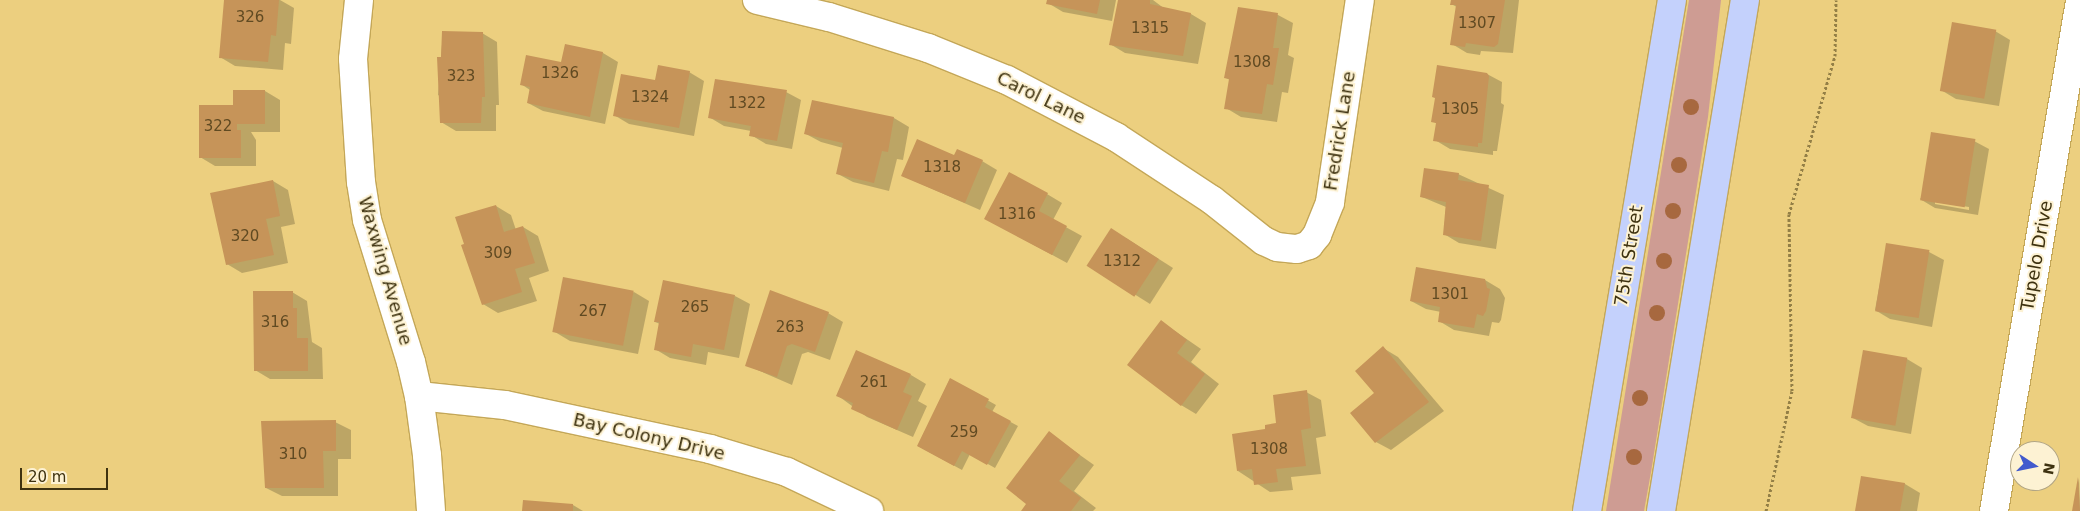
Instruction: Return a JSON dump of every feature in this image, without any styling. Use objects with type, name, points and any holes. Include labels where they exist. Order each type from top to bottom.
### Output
[{"type":"main road","name":"75th Street","points":[[1587,511],[1672,0]]},
{"type":"main road","points":[[1661,511],[1745,0]]},
{"type":"street","name":"Waxwing Avenue","points":[[359,0],[353,60],[354,99],[365,211],[419,396],[428,455],[431,511]]},
{"type":"street","name":"Carol Lane","points":[[757,0],[829,17],[928,48],[1007,80],[1116,137],[1212,200],[1264,242],[1277,247],[1297,249]]},
{"type":"street","name":"Fredrick Lane","points":[[1297,249],[1308,245],[1318,235],[1330,202],[1360,0]]},
{"type":"street","name":"Tupelo Drive","points":[[1994,511],[2080,1]]},
{"type":"street","name":"Bay Colony Drive","points":[[419,396],[505,405],[710,449],[787,472],[869,511]]},
{"type":"path","points":[[1766,511],[1792,391],[1789,214],[1836,56],[1836,0]]},
{"type":"shaded area","points":[[1689,0],[1721,0],[1708,117],[1651,472],[1644,511],[1606,511]]},
{"type":"building","points":[[224,0],[279,0],[276,36],[271,35],[268,62],[219,58]]},
{"type":"building","points":[[1047,0],[1100,0],[1097,14],[1046,4]]},
{"type":"building","points":[[1118,0],[1150,0],[1150,4],[1191,13],[1183,56],[1109,45]]},
{"type":"building","points":[[1451,0],[1505,0],[1498,44],[1494,47],[1466,43],[1465,47],[1450,45],[1456,5],[1450,5]]},
{"type":"building","points":[[1238,7],[1278,13],[1273,48],[1279,48],[1273,85],[1267,84],[1262,114],[1224,109],[1229,79],[1224,78]]},
{"type":"building","points":[[1952,22],[1996,30],[1984,99],[1940,91]]},
{"type":"building","points":[[442,31],[483,32],[485,97],[482,97],[481,123],[440,123],[437,57],[441,57]]},
{"type":"building","points":[[565,44],[603,52],[590,117],[527,103],[530,87],[520,85],[526,55],[561,62]]},
{"type":"building","points":[[658,65],[690,71],[679,128],[613,116],[621,74],[655,80]]},
{"type":"building","points":[[1437,65],[1487,73],[1489,76],[1482,143],[1478,143],[1478,147],[1433,141],[1436,123],[1431,122],[1435,98],[1432,97]]},
{"type":"building","points":[[715,79],[787,90],[777,141],[749,136],[751,126],[708,118]]},
{"type":"building","points":[[233,90],[265,90],[265,124],[237,124],[237,130],[241,130],[241,158],[199,158],[199,105],[233,105]]},
{"type":"building","points":[[812,100],[894,117],[888,152],[882,151],[874,183],[836,174],[843,143],[804,134]]},
{"type":"building","points":[[1931,132],[1975,139],[1965,207],[1920,200]]},
{"type":"building","points":[[917,139],[954,155],[957,149],[983,160],[965,203],[901,176]]},
{"type":"building","points":[[1424,168],[1459,173],[1458,180],[1489,185],[1481,241],[1443,235],[1446,202],[1420,197]]},
{"type":"building","points":[[1009,172],[1048,193],[1039,211],[1067,226],[1052,255],[984,219]]},
{"type":"building","points":[[273,180],[280,216],[266,219],[274,255],[226,265],[210,193]]},
{"type":"building","points":[[496,205],[504,232],[523,226],[535,263],[515,269],[522,292],[482,305],[461,245],[464,244],[455,217]]},
{"type":"building","points":[[1111,228],[1159,259],[1134,297],[1086,266]]},
{"type":"building","points":[[1886,243],[1929,250],[1919,318],[1875,311]]},
{"type":"building","points":[[1416,267],[1485,279],[1487,288],[1490,289],[1486,311],[1483,316],[1477,314],[1474,328],[1438,322],[1440,307],[1410,301]]},
{"type":"building","points":[[563,277],[634,291],[623,346],[552,332]]},
{"type":"building","points":[[663,280],[735,295],[724,350],[693,344],[691,357],[654,350],[659,322],[654,322]]},
{"type":"building","points":[[770,290],[829,312],[815,352],[792,344],[787,346],[777,377],[745,366]]},
{"type":"building","points":[[253,291],[293,291],[293,308],[297,308],[297,338],[308,338],[308,371],[254,371]]},
{"type":"building","points":[[1161,320],[1187,340],[1177,353],[1205,374],[1181,406],[1127,365]]},
{"type":"building","points":[[1383,346],[1429,402],[1375,443],[1350,413],[1374,393],[1355,371]]},
{"type":"building","points":[[856,350],[911,374],[903,392],[912,396],[897,430],[851,409],[853,403],[836,396]]},
{"type":"building","points":[[1863,350],[1907,358],[1895,426],[1851,418]]},
{"type":"building","points":[[950,378],[989,399],[985,407],[1011,421],[987,465],[962,451],[954,466],[917,446]]},
{"type":"building","points":[[1307,390],[1311,428],[1301,430],[1306,466],[1276,469],[1278,482],[1254,485],[1252,469],[1237,471],[1232,434],[1265,429],[1265,425],[1276,423],[1273,395]]},
{"type":"building","points":[[336,420],[336,451],[323,451],[324,488],[265,488],[261,421]]},
{"type":"building","points":[[1049,431],[1080,455],[1059,481],[1081,498],[1071,511],[1021,511],[1026,504],[1006,488]]},
{"type":"building","points":[[1861,476],[1905,483],[1900,511],[1855,511]]},
{"type":"building","points":[[2078,477],[2080,511],[2072,511]]},
{"type":"building","points":[[523,500],[573,504],[573,511],[522,511]]}]
